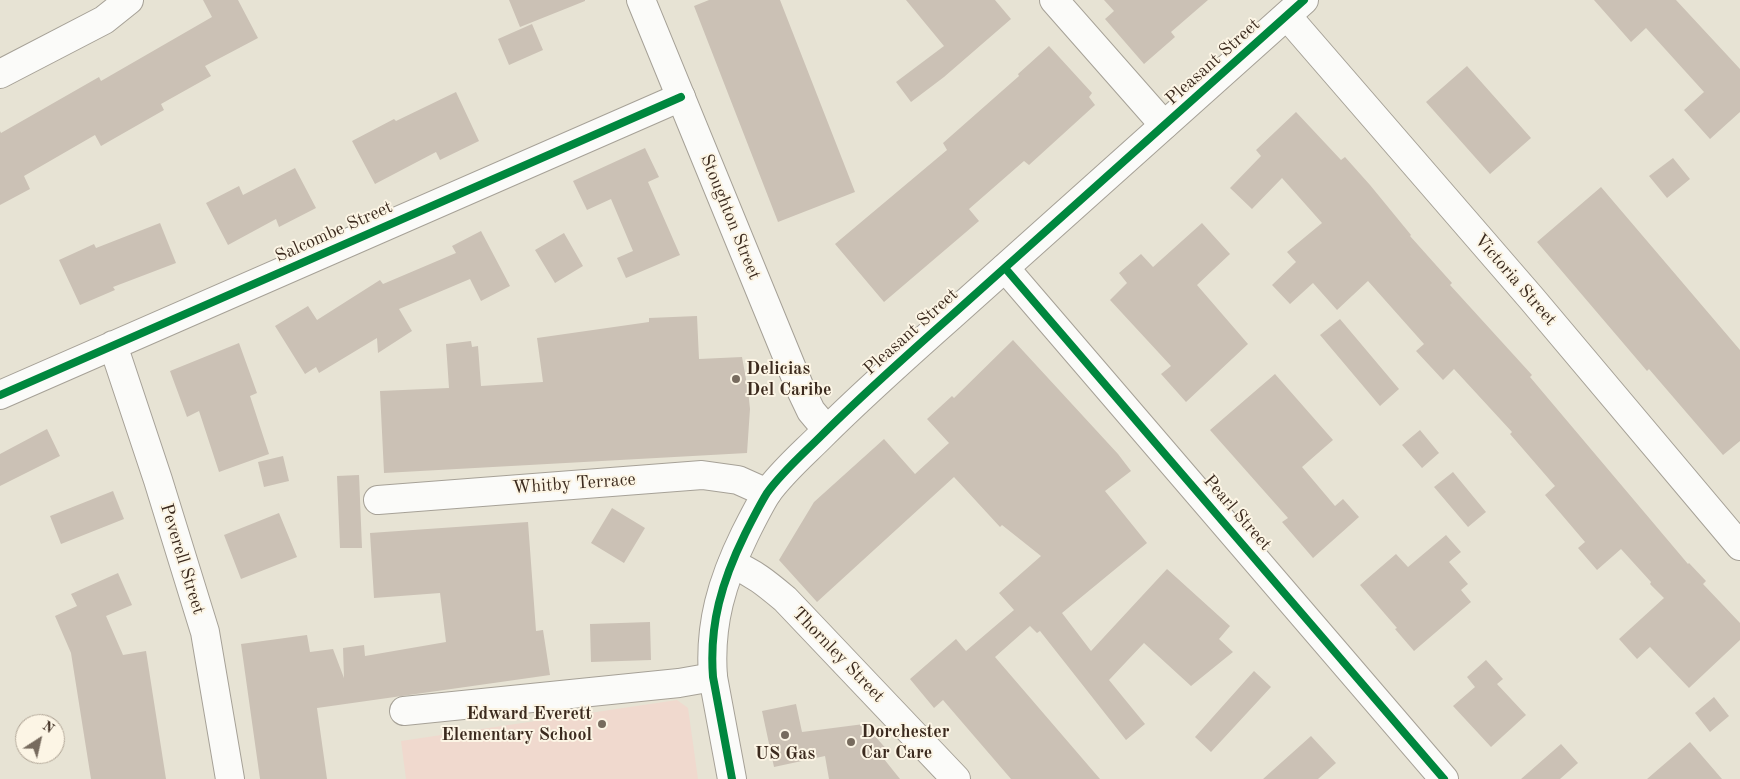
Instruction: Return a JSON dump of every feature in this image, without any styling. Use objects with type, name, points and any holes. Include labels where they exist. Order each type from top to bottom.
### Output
[{"type":"street","points":[[0,74],[104,20],[129,0]]},
{"type":"street","name":"Stoughton Street","points":[[642,0],[803,394],[811,411],[827,430]]},
{"type":"street","points":[[1054,0],[1164,125]]},
{"type":"street","name":"Pleasant Street","points":[[732,779],[713,677],[714,622],[718,603],[732,564],[751,522],[767,494],[789,468],[827,430],[904,358],[1295,8]]},
{"type":"street","name":"Victoria Street","points":[[1295,8],[1532,299],[1740,546]]},
{"type":"street","name":"Salcombe Street","points":[[0,395],[681,97]]},
{"type":"street","name":"Pearl Street","points":[[1005,268],[1444,779]]},
{"type":"street","name":"Peverell Street","points":[[113,345],[158,480],[205,632],[230,779]]},
{"type":"street","name":"Whitby Terrace","points":[[378,500],[702,476],[738,480],[767,494]]},
{"type":"street","name":"Thornley Street","points":[[732,564],[763,580],[785,599],[956,779]]},
{"type":"street","points":[[404,711],[679,683],[713,677]]},
{"type":"shaded area","name":"Edward Everett Elementary School","points":[[677,700],[688,708],[698,779],[406,779],[401,741]]},
{"type":"building","points":[[203,0],[238,0],[258,38],[205,66],[211,76],[161,104],[164,110],[101,146],[95,135],[24,176],[30,189],[0,205],[0,131],[1,133],[99,77],[101,81],[212,17]]},
{"type":"building","points":[[509,0],[585,0],[585,1],[520,27]]},
{"type":"building","points":[[709,0],[780,0],[855,192],[778,222],[694,6]]},
{"type":"building","points":[[906,0],[995,0],[1011,19],[944,77],[911,102],[896,82],[944,46]]},
{"type":"building","points":[[1104,0],[1208,0],[1171,32],[1175,37],[1144,64],[1105,19],[1114,11]]},
{"type":"building","points":[[1594,0],[1676,0],[1740,69],[1740,112],[1710,139],[1684,110],[1704,92],[1646,28],[1631,42]]},
{"type":"building","points":[[532,24],[543,50],[509,65],[498,39]]},
{"type":"building","points":[[1049,46],[1092,93],[1089,97],[1095,105],[1029,165],[1024,161],[969,209],[979,221],[884,302],[835,244],[947,150],[943,143],[1019,76],[1018,74]]},
{"type":"building","points":[[1467,66],[1531,138],[1490,174],[1426,102]]},
{"type":"building","points":[[456,92],[479,141],[440,160],[436,152],[375,184],[352,141],[394,119],[396,121]]},
{"type":"building","points":[[1296,112],[1341,160],[1345,157],[1370,185],[1410,236],[1452,283],[1450,285],[1532,375],[1530,377],[1688,564],[1706,581],[1703,584],[1740,623],[1740,640],[1689,688],[1650,647],[1637,659],[1619,639],[1664,598],[1621,549],[1597,570],[1578,548],[1585,542],[1545,495],[1555,486],[1510,434],[1512,432],[1454,369],[1443,380],[1416,351],[1424,344],[1368,281],[1337,310],[1313,283],[1290,304],[1272,285],[1296,262],[1287,252],[1322,223],[1282,178],[1252,209],[1230,188],[1261,156],[1256,150]]},
{"type":"building","points":[[645,148],[659,177],[648,182],[680,255],[626,278],[617,258],[633,251],[611,199],[587,210],[573,181]]},
{"type":"building","points":[[1673,158],[1690,179],[1667,198],[1649,176]]},
{"type":"building","points":[[295,168],[316,208],[279,227],[276,219],[228,245],[206,203],[239,186],[243,195]]},
{"type":"building","points":[[1601,187],[1740,350],[1740,441],[1723,455],[1649,369],[1647,371],[1537,242]]},
{"type":"building","points":[[160,223],[176,263],[113,287],[115,290],[80,305],[59,260],[94,244],[96,248]]},
{"type":"building","points":[[1202,223],[1230,254],[1197,285],[1248,344],[1186,402],[1161,374],[1171,366],[1110,300],[1127,283],[1119,273],[1141,254],[1153,267]]},
{"type":"building","points":[[481,231],[510,286],[481,301],[470,279],[399,309],[412,331],[378,353],[377,338],[319,373],[316,367],[305,374],[275,326],[308,306],[317,320],[380,280],[383,284],[456,253],[452,246]]},
{"type":"building","points":[[564,233],[583,266],[555,283],[535,250]]},
{"type":"building","points":[[697,316],[699,359],[742,357],[750,409],[747,453],[384,473],[380,391],[449,388],[446,344],[471,341],[472,347],[478,346],[481,386],[543,382],[537,338],[649,322],[649,318]]},
{"type":"building","points":[[1340,319],[1399,389],[1380,406],[1320,335]]},
{"type":"building","points":[[1013,340],[1118,454],[1131,471],[1105,491],[1147,543],[1062,613],[1091,651],[1167,569],[1230,626],[1219,639],[1233,652],[1191,686],[1144,643],[1109,680],[1145,724],[1126,740],[1040,631],[1037,633],[1030,626],[995,657],[1100,779],[1011,779],[943,700],[934,708],[910,679],[956,639],[966,651],[1014,610],[999,593],[1041,556],[1002,525],[1000,527],[954,477],[817,602],[779,560],[814,502],[884,439],[915,474],[949,443],[927,419],[952,396],[954,398]]},
{"type":"building","points":[[239,343],[257,393],[250,396],[269,454],[219,472],[199,411],[187,417],[170,371]]},
{"type":"building","points":[[1275,374],[1333,440],[1302,467],[1335,506],[1343,499],[1359,517],[1313,558],[1282,522],[1288,518],[1210,430]]},
{"type":"building","points":[[47,429],[60,456],[0,486],[0,454]]},
{"type":"building","points":[[1420,430],[1439,453],[1422,468],[1402,445]]},
{"type":"building","points":[[283,456],[289,481],[264,487],[258,462]]},
{"type":"building","points":[[1453,472],[1486,512],[1468,527],[1434,487]]},
{"type":"building","points":[[359,475],[362,548],[340,548],[337,476]]},
{"type":"building","points":[[113,491],[124,519],[61,544],[50,516]]},
{"type":"building","points":[[612,508],[645,528],[624,563],[591,543]]},
{"type":"building","points":[[279,513],[297,557],[241,579],[224,535]]},
{"type":"building","points":[[528,522],[536,631],[543,630],[550,675],[317,708],[327,779],[260,779],[241,644],[307,635],[310,652],[333,649],[344,678],[343,648],[364,645],[365,656],[446,642],[440,593],[374,598],[370,533]]},
{"type":"building","points":[[1446,535],[1461,552],[1449,562],[1468,584],[1461,590],[1471,602],[1414,651],[1360,585],[1396,554],[1408,567]]},
{"type":"building","points":[[118,573],[132,605],[106,616],[123,655],[146,651],[166,779],[91,779],[71,653],[55,616],[77,606],[71,594]]},
{"type":"building","points":[[650,622],[651,660],[591,662],[590,624]]},
{"type":"building","points":[[1486,660],[1503,679],[1497,684],[1526,715],[1491,747],[1453,706],[1475,687],[1467,677]]},
{"type":"building","points":[[1254,671],[1271,687],[1211,752],[1195,737]]},
{"type":"building","points":[[1714,697],[1729,716],[1710,732],[1695,713]]},
{"type":"building","points":[[796,704],[802,732],[864,724],[890,753],[884,759],[900,779],[829,779],[825,756],[774,767],[762,711]]},
{"type":"building","points":[[1311,736],[1336,763],[1318,779],[1263,779]]},
{"type":"building","points":[[1690,742],[1722,779],[1647,779]]},
{"type":"building","points":[[1561,744],[1578,763],[1560,779],[1521,779]]},
{"type":"cycle path","points":[[732,779],[713,677],[712,658],[715,621],[724,586],[737,551],[767,493],[793,463],[885,375],[1304,0]]},
{"type":"cycle path","points":[[0,395],[681,97]]},
{"type":"cycle path","points":[[1005,268],[1444,779]]},
{"type":"place","name":"Delicias Del Caribe","points":[[736,379]]},
{"type":"place","name":"Edward Everett Elementary School","points":[[602,724]]},
{"type":"place","name":"US Gas","points":[[785,735]]},
{"type":"place","name":"Dorchester Car Care","points":[[851,742]]}]
